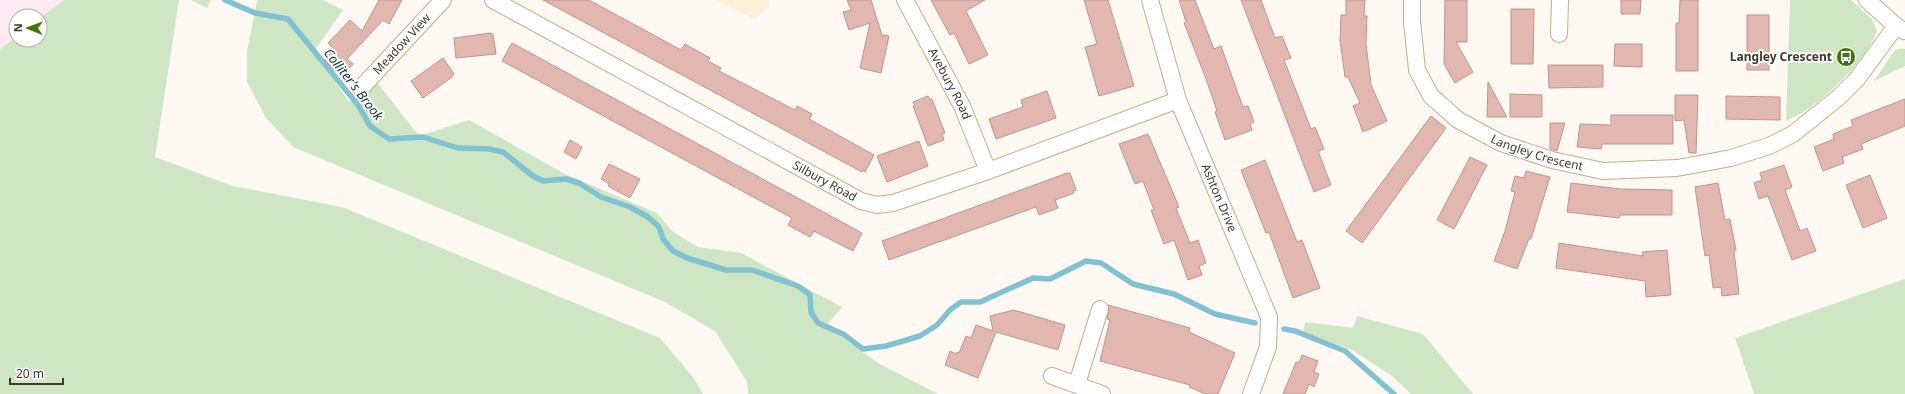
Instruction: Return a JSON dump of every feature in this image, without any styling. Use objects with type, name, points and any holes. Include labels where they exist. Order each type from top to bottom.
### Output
[{"type":"street","name":"Meadow View","points":[[361,88],[443,0]]},
{"type":"street","name":"Silbury Road","points":[[494,0],[861,201],[877,205],[893,204],[988,171],[1178,100]]},
{"type":"street","name":"Avebury Road","points":[[905,0],[962,106],[988,171]]},
{"type":"street","name":"Ashton Drive","points":[[1150,0],[1178,100],[1269,317],[1268,347],[1252,394]]},
{"type":"street","name":"Langley Crescent","points":[[1412,0],[1416,70],[1431,96],[1436,101],[1458,120],[1501,143],[1552,160],[1603,171],[1677,168],[1706,163],[1731,158],[1763,148],[1793,134],[1839,97],[1857,79],[1900,29]]},
{"type":"street","points":[[1559,34],[1560,0]]},
{"type":"street","points":[[1867,0],[1900,29]]},
{"type":"street","points":[[1077,384],[1100,309]]},
{"type":"street","points":[[1052,376],[1102,394]]},
{"type":"shaded area","points":[[0,0],[64,0],[48,12],[48,8],[8,8],[8,43],[0,49]]},
{"type":"shaded area","points":[[715,0],[769,0],[770,6],[755,19]]},
{"type":"green space","points":[[64,0],[179,0],[155,157],[233,186],[342,207],[660,338],[693,377],[703,394],[0,394],[0,49],[8,43],[8,48],[48,48],[48,12]]},
{"type":"green space","points":[[191,0],[211,0],[207,8]]},
{"type":"green space","points":[[257,0],[323,0],[343,10],[314,51],[349,102],[377,82],[419,136],[469,120],[565,174],[657,213],[673,232],[698,247],[741,253],[842,307],[826,326],[878,363],[938,394],[748,394],[747,382],[715,331],[665,302],[293,147],[266,118],[247,82],[247,52]]},
{"type":"green space","points":[[1790,0],[1851,0],[1872,19],[1877,30],[1866,51],[1836,86],[1814,105],[1786,121]]},
{"type":"green space","points":[[1905,49],[1905,66],[1874,81],[1895,50]]},
{"type":"green space","points":[[1905,279],[1905,394],[1754,394],[1735,338]]},
{"type":"green space","points":[[1357,316],[1423,334],[1473,394],[1411,394],[1392,376],[1352,350],[1303,332],[1305,322],[1353,328]]},
{"type":"building","points":[[379,0],[402,0],[389,24],[383,20],[347,59],[353,64],[341,77],[324,60],[334,49],[328,43],[350,20],[362,31]]},
{"type":"building","points":[[543,0],[589,0],[681,50],[685,44],[710,58],[708,61],[721,68],[719,71],[795,110],[797,106],[812,114],[809,119],[874,155],[865,172],[863,170],[862,172]]},
{"type":"building","points":[[847,0],[871,0],[882,35],[889,36],[881,73],[860,68],[870,23],[849,30],[843,12],[851,10]]},
{"type":"building","points":[[931,0],[985,0],[966,11],[988,55],[969,64],[954,33],[950,35]]},
{"type":"building","points":[[1084,0],[1108,0],[1134,86],[1099,96],[1085,47],[1097,44]]},
{"type":"building","points":[[1179,0],[1195,0],[1214,49],[1221,46],[1243,107],[1248,106],[1254,122],[1250,124],[1252,130],[1225,140],[1205,76],[1184,23],[1186,22]]},
{"type":"building","points":[[1241,0],[1261,0],[1275,38],[1282,36],[1291,58],[1284,60],[1311,129],[1315,127],[1324,149],[1318,151],[1331,185],[1314,192]]},
{"type":"building","points":[[1346,0],[1365,0],[1364,16],[1367,16],[1366,44],[1371,85],[1387,121],[1363,132],[1353,106],[1360,103],[1348,77],[1345,77],[1340,40],[1341,15],[1346,15]]},
{"type":"building","points":[[1445,0],[1467,0],[1467,42],[1456,42],[1473,72],[1455,83],[1444,64]]},
{"type":"building","points":[[1621,0],[1641,0],[1640,14],[1621,14]]},
{"type":"building","points":[[1680,0],[1698,0],[1698,71],[1676,71],[1676,23],[1679,23]]},
{"type":"building","points":[[1511,9],[1534,9],[1533,64],[1511,64]]},
{"type":"building","points":[[1747,15],[1769,15],[1769,70],[1747,70]]},
{"type":"building","points":[[490,33],[493,34],[496,54],[456,58],[454,38]]},
{"type":"building","points":[[512,43],[862,233],[853,251],[814,231],[810,237],[788,225],[792,218],[502,61]]},
{"type":"building","points":[[1615,44],[1642,44],[1642,67],[1614,66]]},
{"type":"building","points":[[443,58],[454,74],[423,98],[411,81]]},
{"type":"building","points":[[1548,65],[1603,65],[1603,87],[1549,88]]},
{"type":"building","points":[[1488,82],[1507,117],[1487,117]]},
{"type":"building","points":[[1047,91],[1056,118],[996,139],[989,119],[1023,107],[1021,100]]},
{"type":"building","points":[[1510,94],[1542,95],[1542,117],[1510,117]]},
{"type":"building","points":[[1675,95],[1698,95],[1696,153],[1689,153],[1684,120],[1675,121]]},
{"type":"building","points":[[928,96],[930,100],[932,99],[945,133],[942,134],[944,140],[928,146],[913,106],[915,106],[913,102]]},
{"type":"building","points":[[1726,96],[1780,97],[1780,120],[1726,119]]},
{"type":"building","points":[[1905,99],[1905,126],[1861,144],[1863,149],[1842,157],[1844,163],[1823,171],[1814,147],[1834,139],[1833,134],[1853,126],[1851,120]]},
{"type":"building","points":[[1611,115],[1673,115],[1673,144],[1602,144],[1601,149],[1577,147],[1580,124],[1611,125]]},
{"type":"building","points":[[1431,116],[1446,128],[1362,243],[1346,231]]},
{"type":"building","points":[[1550,123],[1565,123],[1557,151],[1550,149]]},
{"type":"building","points":[[1148,134],[1179,207],[1176,208],[1190,243],[1198,240],[1206,263],[1199,266],[1202,275],[1188,280],[1174,240],[1164,244],[1151,210],[1154,210],[1143,181],[1135,184],[1119,144]]},
{"type":"building","points":[[570,140],[582,147],[576,159],[564,152]]},
{"type":"building","points":[[919,141],[928,166],[887,182],[877,156]]},
{"type":"building","points":[[1470,157],[1487,165],[1454,229],[1437,220]]},
{"type":"building","points":[[1265,160],[1297,242],[1302,240],[1320,288],[1293,298],[1269,232],[1266,233],[1241,170]]},
{"type":"building","points":[[609,164],[640,179],[630,198],[608,186],[609,184],[601,179]]},
{"type":"building","points":[[1784,165],[1792,187],[1785,190],[1800,231],[1807,228],[1816,251],[1792,260],[1768,196],[1759,199],[1754,183],[1762,180],[1760,173]]},
{"type":"building","points":[[1526,171],[1550,177],[1531,239],[1529,239],[1517,269],[1494,261],[1505,231],[1515,192],[1511,191],[1515,176],[1524,178]]},
{"type":"building","points":[[1070,173],[1076,190],[1073,191],[1074,193],[1055,200],[1058,208],[1039,215],[1036,207],[889,260],[882,241]]},
{"type":"building","points":[[1870,175],[1887,218],[1863,228],[1846,185]]},
{"type":"building","points":[[1571,183],[1620,189],[1672,190],[1672,215],[1620,215],[1619,218],[1567,212]]},
{"type":"building","points":[[1718,183],[1725,220],[1730,219],[1736,250],[1734,251],[1739,294],[1722,296],[1721,287],[1713,288],[1709,255],[1705,256],[1695,187]]},
{"type":"building","points":[[1559,243],[1643,256],[1642,252],[1667,250],[1671,295],[1646,297],[1645,281],[1556,268]]},
{"type":"building","points":[[1108,305],[1190,328],[1189,332],[1235,353],[1218,394],[1205,394],[1189,387],[1190,385],[1100,361],[1110,320],[1107,319],[1109,311]]},
{"type":"building","points":[[1014,310],[1065,325],[1058,350],[996,332],[978,378],[945,365],[950,351],[956,354],[957,352],[959,353],[966,336],[971,338],[976,325],[993,331],[990,316]]},
{"type":"building","points":[[1302,355],[1318,361],[1314,372],[1319,374],[1314,387],[1309,384],[1305,394],[1283,394],[1296,362],[1299,363]]},
{"type":"waterway","name":"Colliter's Brook","points":[[225,0],[255,13],[288,19],[358,105],[370,126],[389,139],[423,137],[458,148],[489,149],[503,152],[533,176],[543,181],[566,179],[579,183],[601,197],[630,207],[648,217],[659,227],[663,239],[673,251],[687,258],[726,270],[752,270],[798,286],[810,295],[811,312],[818,323],[843,334],[863,349],[886,346],[920,336],[937,325],[950,310],[961,302],[980,302],[1033,278],[1050,279],[1086,261],[1101,263],[1133,284],[1174,294],[1215,314],[1255,323]]},
{"type":"waterway","name":"Colliter's Brook","points":[[1284,329],[1295,331],[1345,351],[1394,394]]},
{"type":"place","name":"Langley Crescent","points":[[1846,57]]}]
